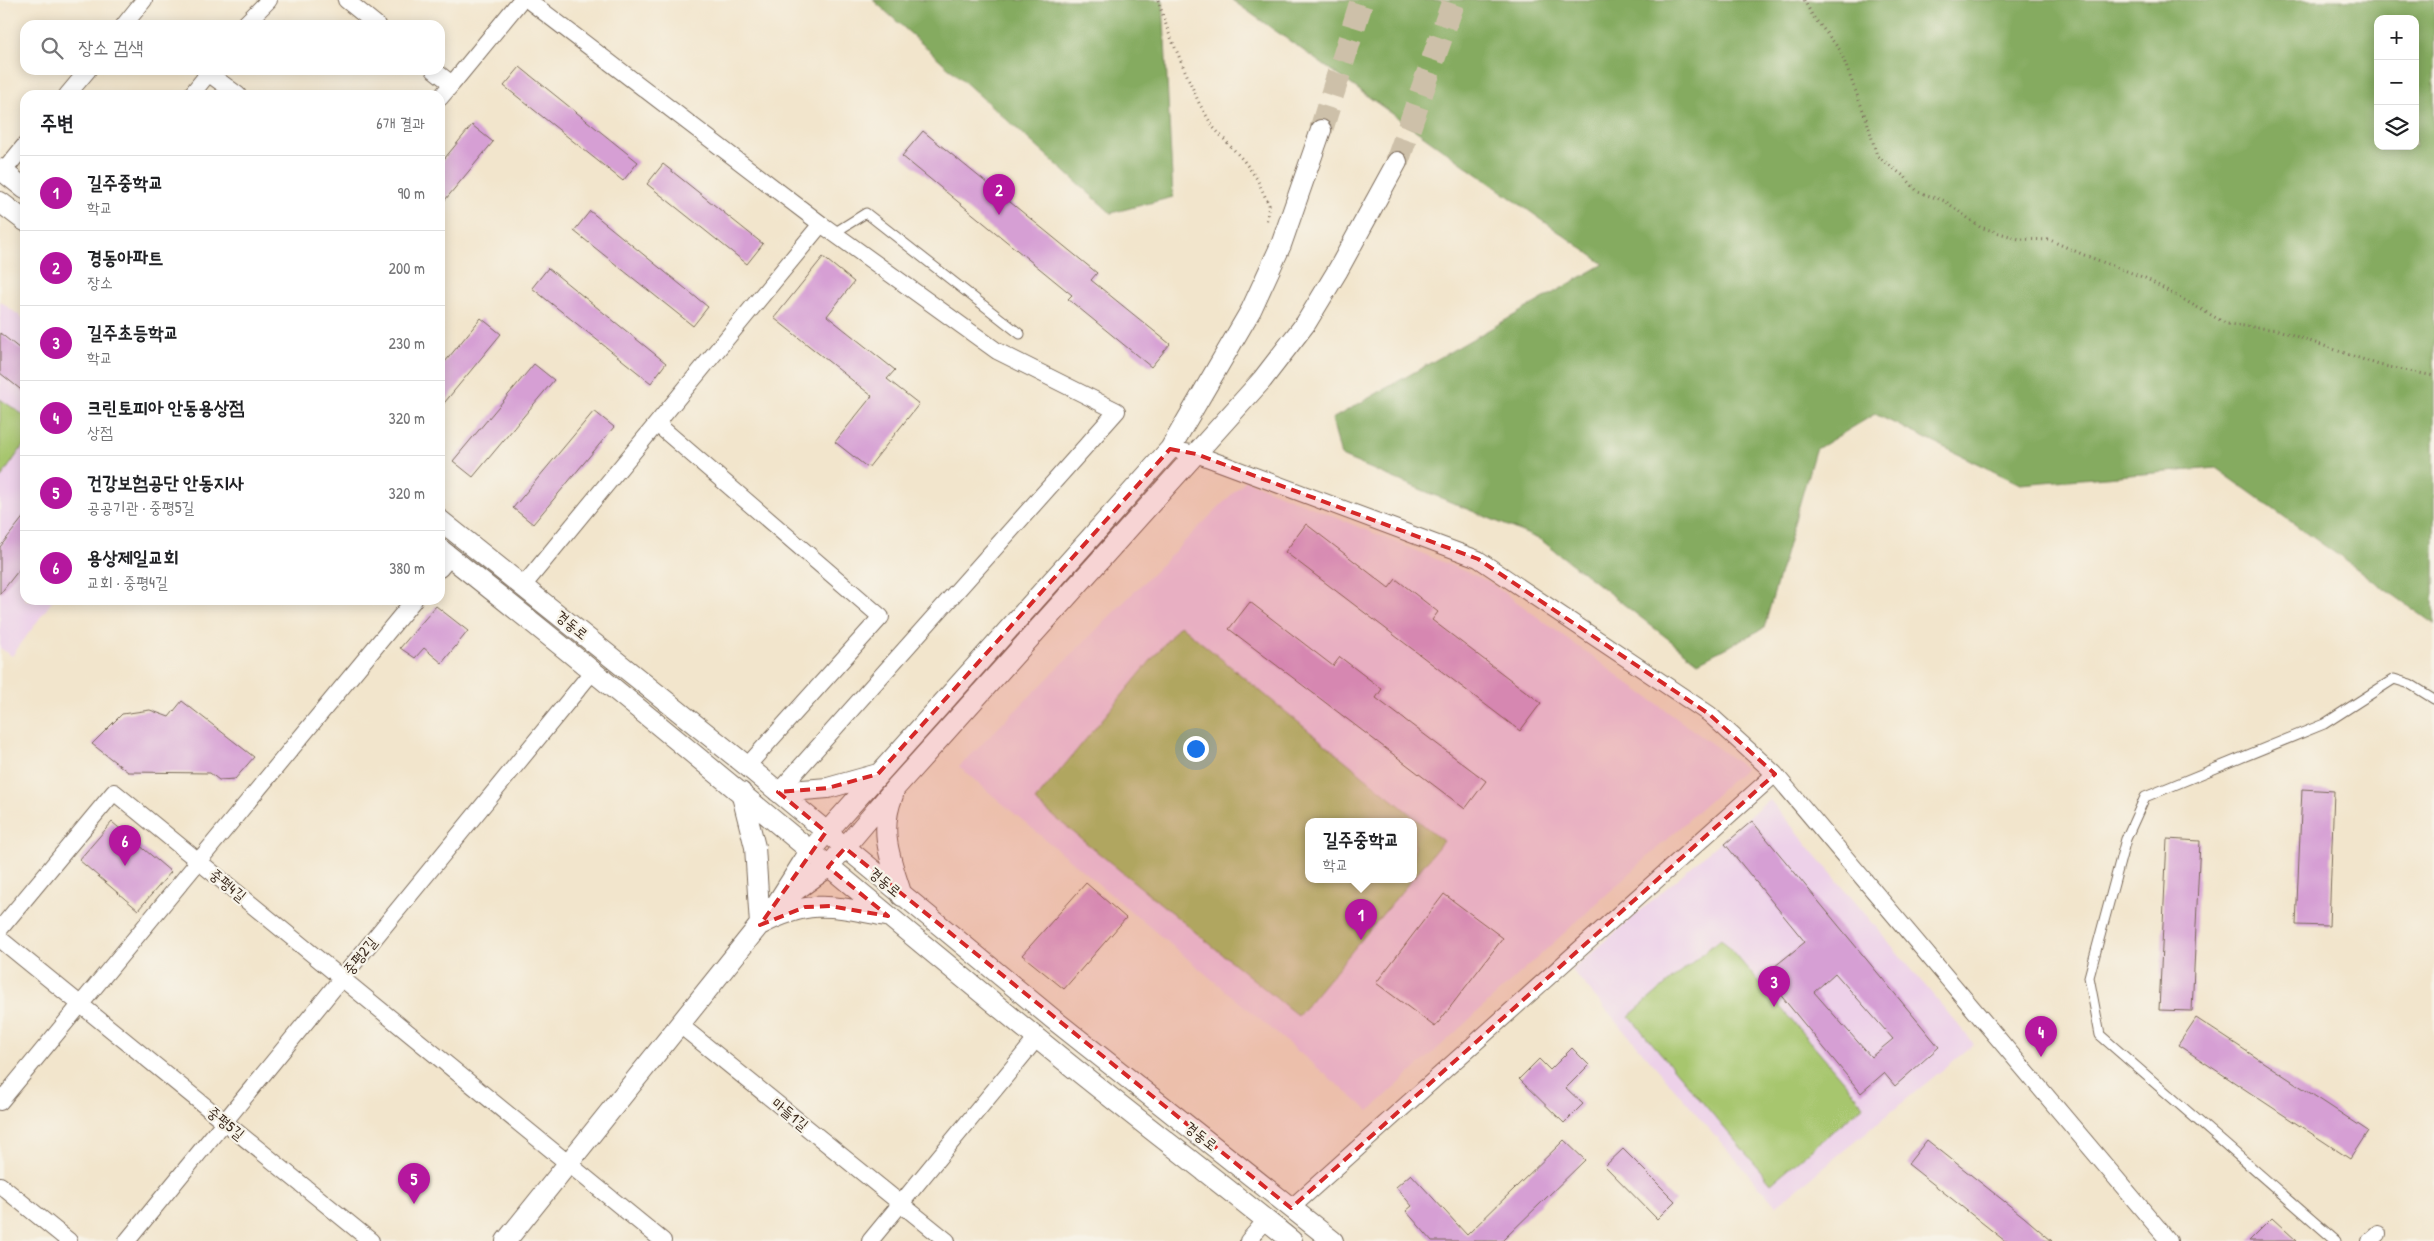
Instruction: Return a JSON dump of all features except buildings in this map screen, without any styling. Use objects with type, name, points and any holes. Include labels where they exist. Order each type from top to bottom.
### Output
[{"type":"street","points":[[132,20],[144,0]]},
{"type":"street","points":[[249,20],[269,0]]},
{"type":"street","points":[[346,0],[371,20]]},
{"type":"street","points":[[445,92],[521,0]]},
{"type":"street","points":[[528,0],[827,229],[997,352],[1117,411],[778,792]]},
{"type":"street","points":[[71,90],[84,75]]},
{"type":"street","points":[[195,90],[205,75]]},
{"type":"street","points":[[213,75],[232,90]]},
{"type":"street","points":[[440,75],[452,84]]},
{"type":"street","points":[[506,1241],[760,925],[777,903],[810,851],[1170,449],[1251,310],[1281,245],[1321,130]]},
{"type":"street","points":[[20,151],[2,170],[20,185]]},
{"type":"street","points":[[777,903],[828,867],[896,787],[1262,380],[1306,323],[1338,270],[1397,162]]},
{"type":"street","points":[[0,202],[20,217]]},
{"type":"street","points":[[522,586],[657,424],[827,229]]},
{"type":"street","points":[[657,424],[881,617],[747,766]]},
{"type":"street","points":[[1170,449],[1196,454],[1478,559],[1709,714],[1775,774],[2169,1241]]},
{"type":"street","name":"경동로","points":[[445,524],[747,766],[902,896],[1333,1241]]},
{"type":"street","name":"경동로","points":[[445,560],[592,672],[741,792],[828,867],[1037,1038],[1292,1241]]},
{"type":"street","points":[[0,1102],[200,862],[410,605]]},
{"type":"street","name":"중평2길","points":[[127,1241],[592,672]]},
{"type":"street","points":[[778,792],[828,788],[878,774]]},
{"type":"street","points":[[1291,1208],[1775,774]]},
{"type":"street","points":[[896,787],[886,812],[885,833],[889,855],[902,896]]},
{"type":"street","name":"중평4길","points":[[0,929],[114,792],[568,1164]]},
{"type":"street","points":[[741,792],[754,847],[760,925]]},
{"type":"street","points":[[760,925],[779,915],[805,907],[830,906],[888,916]]},
{"type":"street","name":"중평5길","points":[[0,939],[371,1241]]},
{"type":"street","name":"마들1길","points":[[680,1024],[947,1241]]},
{"type":"street","points":[[870,1241],[1037,1038]]},
{"type":"street","points":[[568,1164],[663,1241]]},
{"type":"street","points":[[0,1185],[69,1241]]},
{"type":"street","points":[[1248,1241],[1266,1220]]},
{"type":"lane","points":[[827,229],[866,213],[1020,334]]},
{"type":"lane","points":[[2336,1241],[2100,1035],[2089,977],[2126,839],[2145,797],[2324,724],[2394,679],[2410,684],[2434,699]]},
{"type":"path","points":[[1158,0],[1168,31],[1199,103],[1213,127],[1244,161],[1257,179],[1269,205],[1266,230]]},
{"type":"path","points":[[1804,0],[1812,15],[1840,50],[1878,156],[1905,178],[1918,192],[1945,202],[1980,227],[2019,239],[2050,240],[2145,278],[2227,324],[2278,330],[2379,365],[2434,376]]},
{"type":"highlighted area","points":[[1170,449],[1196,454],[1478,559],[1709,714],[1775,774],[1291,1208],[845,848],[828,867],[888,916],[830,906],[805,907],[760,925],[826,832],[778,792],[828,788],[878,774]]},
{"type":"shaded area","points":[[0,301],[20,316],[20,605],[49,605],[12,656],[0,648]]},
{"type":"shaded area","points":[[1246,480],[1488,581],[1745,768],[1369,1111],[959,767]]},
{"type":"shaded area","points":[[1769,799],[1974,1044],[1776,1206],[1572,970]]},
{"type":"green space","points":[[873,0],[1163,0],[1173,197],[1111,213]]},
{"type":"green space","points":[[1232,0],[2434,0],[2434,624],[2216,468],[2020,484],[1875,414],[1815,450],[1764,628],[1698,662],[1541,540],[1341,456],[1332,419],[1604,264]]},
{"type":"green space","points":[[0,399],[20,413],[20,450],[0,479]]},
{"type":"green space","points":[[1180,625],[1415,818],[1305,818],[1305,883],[1409,883],[1298,1016],[1035,801]]},
{"type":"green space","points":[[1417,820],[1443,841],[1417,873]]},
{"type":"green space","points":[[1721,938],[1864,1105],[1771,1183],[1629,1016]]},
{"type":"tunnel","points":[[1321,130],[1362,0]]},
{"type":"tunnel","points":[[1397,162],[1454,0]]},
{"type":"place","name":"경동아파트","points":[[999,215]]},
{"type":"place","name":"용상제일교회","points":[[125,866]]},
{"type":"place","name":"길주중학교","points":[[1361,940]]},
{"type":"place","name":"길주초등학교","points":[[1774,1007]]},
{"type":"place","name":"크린토피아 안동용상점","points":[[2041,1057]]},
{"type":"place","name":"건강보험공단 안동지사","points":[[414,1204]]}]
